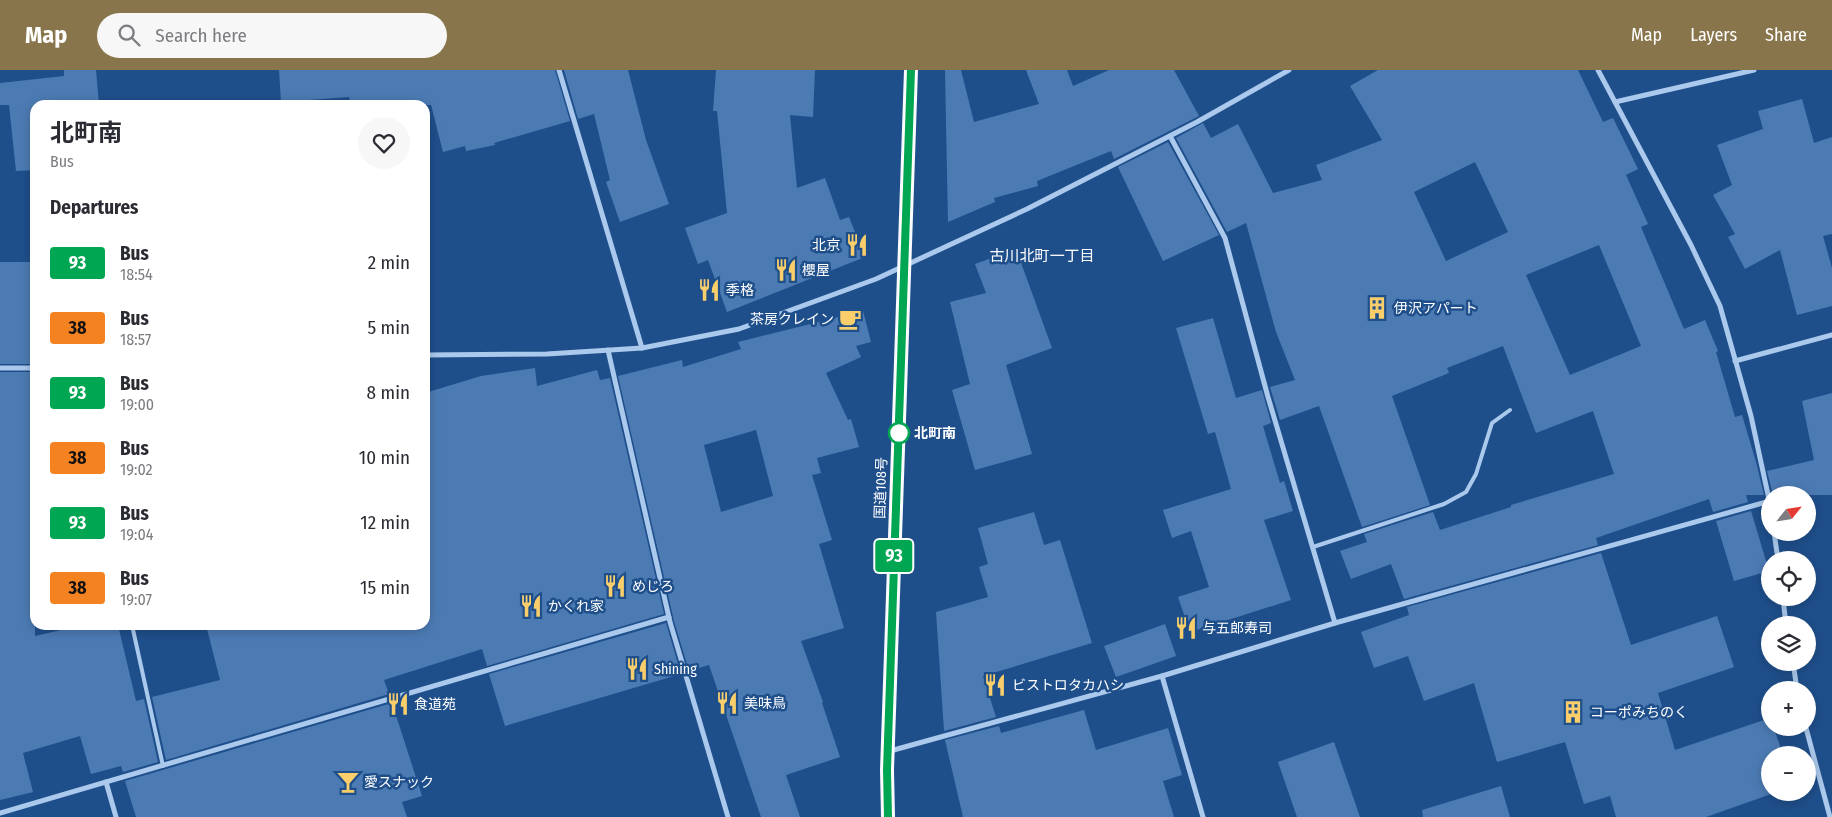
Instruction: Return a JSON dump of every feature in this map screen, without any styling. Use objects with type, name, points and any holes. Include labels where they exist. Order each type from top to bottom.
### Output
[{"type":"highway","name":"国道108号","points":[[888,817],[888,752],[911,70]]},
{"type":"street","points":[[559,70],[642,348]]},
{"type":"street","points":[[430,355],[547,354],[642,348],[739,329],[876,279],[1026,209],[1170,136],[1289,70]]},
{"type":"street","points":[[1598,70],[1691,245],[1720,306],[1752,416],[1766,486]]},
{"type":"street","points":[[1615,102],[1754,70]]},
{"type":"street","points":[[1170,136],[1224,238],[1335,623]]},
{"type":"street","points":[[1735,361],[1832,335]]},
{"type":"street","points":[[608,350],[669,617],[728,817]]},
{"type":"street","points":[[0,368],[30,368]]},
{"type":"street","points":[[888,752],[1162,676],[1335,623],[1761,505]]},
{"type":"street","points":[[0,813],[669,617]]},
{"type":"street","points":[[1162,676],[1203,817]]},
{"type":"street","points":[[1808,736],[1830,817]]},
{"type":"street","points":[[106,782],[116,817]]},
{"type":"lane","points":[[1313,547],[1444,504],[1466,492],[1476,474],[1492,423],[1510,410]]},
{"type":"lane","points":[[133,630],[164,766]]},
{"type":"building","points":[[64,70],[96,70],[99,100],[30,100],[30,170],[16,171],[9,105],[0,105],[0,83],[64,76]]},
{"type":"building","points":[[279,70],[555,70],[570,121],[494,143],[495,145],[466,151],[465,146],[443,152],[430,100],[350,100],[349,97],[281,100]]},
{"type":"building","points":[[564,70],[628,70],[646,140],[669,204],[620,222],[606,182],[610,180],[594,114],[578,119]]},
{"type":"building","points":[[716,70],[815,70],[813,117],[790,115],[797,188],[825,178],[840,220],[849,217],[865,257],[727,312],[708,260],[698,264],[685,228],[727,213],[717,111],[713,111]]},
{"type":"building","points":[[945,70],[961,70],[974,122],[1039,104],[1026,70],[1067,70],[1073,86],[1109,70],[1174,70],[1199,116],[1114,159],[1111,151],[1037,181],[1038,186],[994,198],[995,202],[948,222]]},
{"type":"building","points":[[1378,70],[1578,70],[1603,122],[1613,118],[1638,169],[1626,175],[1648,224],[1641,227],[1684,329],[1705,320],[1718,351],[1716,352],[1735,417],[1742,415],[1762,486],[1761,495],[1746,495],[1748,502],[1713,512],[1709,499],[1596,538],[1598,545],[1404,599],[1391,564],[1351,579],[1340,551],[1367,542],[1364,534],[1433,512],[1440,530],[1511,507],[1511,505],[1614,474],[1593,411],[1536,433],[1503,346],[1447,368],[1449,373],[1392,396],[1430,505],[1362,527],[1319,406],[1280,420],[1270,387],[1295,380],[1276,332],[1246,223],[1227,232],[1176,138],[1203,123],[1211,138],[1238,124],[1273,193],[1322,180],[1316,165],[1382,140],[1350,86]],"holes":[[[1475,162],[1508,232],[1446,261],[1414,192]],[[1599,245],[1641,346],[1570,375],[1526,275]]]},
{"type":"building","points":[[1802,99],[1814,143],[1832,137],[1832,234],[1823,236],[1832,268],[1832,306],[1797,315],[1780,250],[1745,269],[1728,237],[1735,234],[1713,195],[1732,185],[1717,145],[1763,129],[1758,111]]},
{"type":"building","points":[[1168,142],[1219,235],[1163,261],[1118,167]]},
{"type":"building","points":[[1016,249],[1052,348],[1006,365],[1032,454],[975,470],[952,390],[970,384],[950,302],[986,293],[975,264]]},
{"type":"building","points":[[0,262],[30,262],[30,364],[0,364]]},
{"type":"building","points":[[863,311],[871,342],[856,346],[861,357],[826,373],[848,420],[851,419],[859,447],[817,458],[821,473],[812,475],[832,540],[819,544],[844,628],[801,641],[840,757],[786,775],[800,817],[761,817],[709,665],[689,671],[674,621],[618,376],[682,360],[683,367],[741,349],[738,342]],"holes":[[[756,430],[773,496],[721,512],[704,445]]]},
{"type":"building","points":[[1213,318],[1236,398],[1262,390],[1271,423],[1263,426],[1280,483],[1284,481],[1293,511],[1264,520],[1291,600],[1190,632],[1178,597],[1209,587],[1191,531],[1172,538],[1163,510],[1231,489],[1215,432],[1208,434],[1176,328]]},
{"type":"building","points":[[535,368],[537,386],[597,370],[600,380],[610,378],[664,614],[487,666],[482,649],[384,680],[389,694],[166,760],[152,697],[220,680],[207,630],[430,630],[430,391],[481,376]]},
{"type":"building","points":[[0,372],[30,372],[30,630],[35,630],[35,636],[61,630],[119,630],[136,701],[144,699],[158,762],[123,772],[121,766],[91,774],[80,736],[23,753],[33,792],[0,800]]},
{"type":"building","points":[[1832,393],[1832,495],[1816,495],[1816,486],[1771,486],[1767,471],[1814,460],[1802,401]]},
{"type":"building","points":[[1751,511],[1763,551],[1761,551],[1761,573],[1734,581],[1716,521]]},
{"type":"building","points":[[1034,512],[1044,545],[1060,540],[1092,643],[983,676],[996,717],[944,731],[936,612],[988,597],[979,567],[988,564],[978,528]]},
{"type":"building","points":[[1601,553],[1631,645],[1717,616],[1734,667],[1658,693],[1675,750],[1761,721],[1761,736],[1777,736],[1780,746],[1761,746],[1761,798],[1706,817],[1616,817],[1610,796],[1584,804],[1565,742],[1497,762],[1474,683],[1424,701],[1408,656],[1374,668],[1361,632],[1409,615],[1407,607]]},
{"type":"building","points":[[666,623],[681,674],[505,726],[489,674]]},
{"type":"building","points":[[1165,624],[1176,656],[1116,677],[1104,646]]},
{"type":"building","points":[[392,703],[422,796],[402,802],[407,817],[136,817],[125,781]]},
{"type":"building","points":[[1084,710],[1096,750],[1168,728],[1182,775],[1163,781],[1174,817],[963,817],[945,740],[999,726],[1001,733]]},
{"type":"building","points":[[1334,742],[1360,817],[1297,817],[1278,762]]},
{"type":"building","points":[[1501,786],[1510,817],[1423,817],[1422,810]]},
{"type":"bus line","name":"93","points":[[888,817],[887,770],[911,70]]},
{"type":"place","name":"北京","points":[[857,245]]},
{"type":"place","name":"櫻屋","points":[[786,270]]},
{"type":"place","name":"季格","points":[[709,290]]},
{"type":"place","name":"伊沢アパート","points":[[1377,308]]},
{"type":"place","name":"茶房クレイン","points":[[850,319]]},
{"type":"place","name":"北町南","points":[[899,433]]},
{"type":"place","name":"めじろ","points":[[615,586]]},
{"type":"place","name":"かくれ家","points":[[531,606]]},
{"type":"place","name":"与五郎寿司","points":[[1186,628]]},
{"type":"place","name":"Shining","points":[[637,669]]},
{"type":"place","name":"ビストロタカハシ","points":[[995,685]]},
{"type":"place","name":"美味鳥","points":[[727,703]]},
{"type":"place","name":"食道苑","points":[[398,704]]},
{"type":"place","name":"コーポみちのく","points":[[1573,712]]},
{"type":"place","name":"愛スナック","points":[[348,782]]},
{"type":"district","name":"古川北町一丁目","points":[[1042,256]]}]
